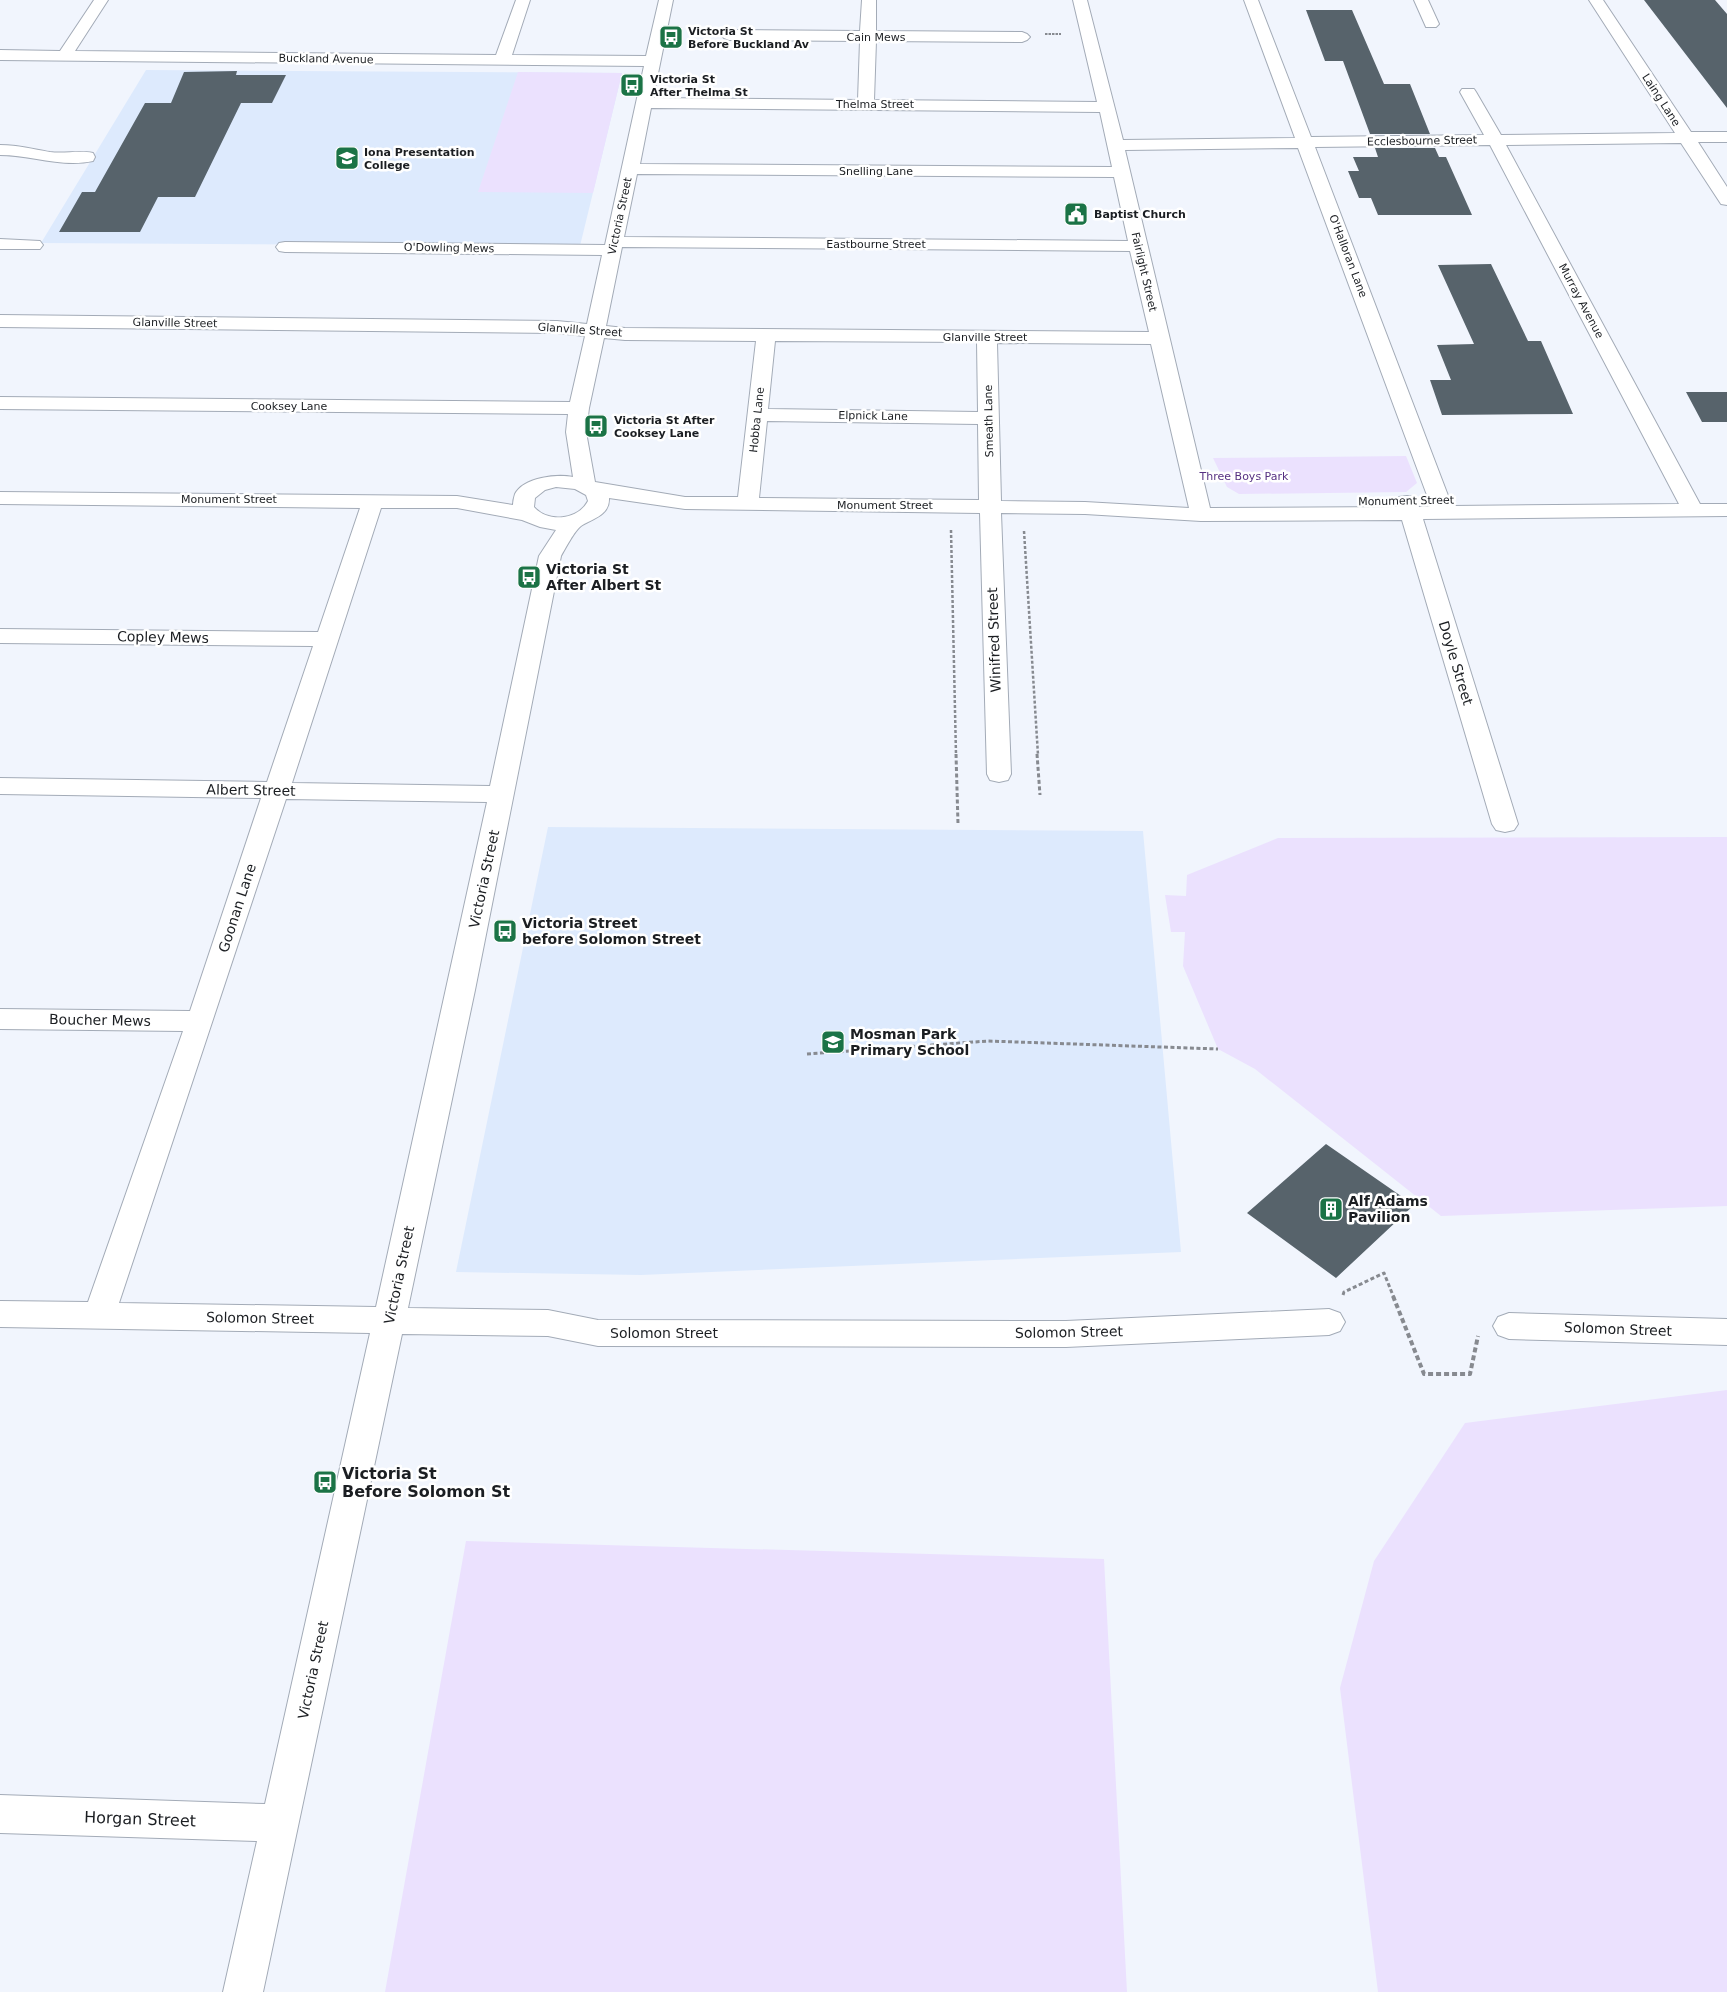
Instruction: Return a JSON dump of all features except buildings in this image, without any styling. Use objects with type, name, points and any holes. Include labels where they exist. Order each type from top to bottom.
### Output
[{"type":"street","points":[[64,56],[101,0]]},
{"type":"street","points":[[502,61],[523,0]]},
{"type":"street","name":"Victoria Street","points":[[243,1992],[502,794],[550,556],[581,518],[595,509],[598,502],[597,496],[589,487],[576,432],[579,408],[666,0]]},
{"type":"street","points":[[866,104],[868,0]]},
{"type":"street","name":"Fairlight Street","points":[[1080,0],[1116,145],[1199,508]]},
{"type":"street","name":"O'Halloran Lane","points":[[1251,0],[1442,506]]},
{"type":"street","points":[[1421,0],[1431,24]]},
{"type":"street","name":"Laing Lane","points":[[1596,0],[1727,200]]},
{"type":"street","name":"Cain Mews","points":[[729,35],[1022,37]]},
{"type":"street","name":"Buckland Avenue","points":[[0,56],[653,62]]},
{"type":"street","name":"Murray Avenue","points":[[1468,92],[1496,140],[1690,505]]},
{"type":"street","name":"Thelma Street","points":[[644,103],[1106,106]]},
{"type":"street","name":"Ecclesbourne Street","points":[[1116,145],[1727,137]]},
{"type":"street","points":[[0,150],[20,150],[51,157],[87,157]]},
{"type":"street","name":"Snelling Lane","points":[[630,169],[1122,172]]},
{"type":"street","points":[[0,244],[34,245]]},
{"type":"street","name":"Eastbourne Street","points":[[614,246],[1138,246]]},
{"type":"street","name":"O'Dowling Mews","points":[[285,247],[614,246]]},
{"type":"street","name":"Glanville Street","points":[[0,321],[557,327],[625,334],[1160,338]]},
{"type":"street","name":"Hobba Lane","points":[[748,504],[766,336]]},
{"type":"street","name":"Smeath Lane","points":[[988,337],[990,506]]},
{"type":"street","name":"Cooksey Lane","points":[[0,403],[579,408]]},
{"type":"street","name":"Elpnick Lane","points":[[758,414],[989,418]]},
{"type":"street","name":"Victoria Street","points":[[550,556],[533,518],[523,508],[522,502],[525,495],[538,487],[561,458],[576,432]]},
{"type":"street","name":"Monument Street","points":[[457,502],[566,481],[589,487],[685,503],[1084,508],[1690,505],[1727,510]]},
{"type":"street","name":"Monument Street","points":[[0,498],[457,502],[550,523],[685,503]]},
{"type":"street","name":"Monument Street","points":[[1690,505],[1727,499]]},
{"type":"street","name":"Goonan Lane","points":[[99,1315],[200,1021],[373,500]]},
{"type":"street","name":"Winifred Street","points":[[990,506],[999,774]]},
{"type":"street","name":"Doyle Street","points":[[1408,507],[1505,824]]},
{"type":"street","name":"Copley Mews","points":[[0,636],[326,639]]},
{"type":"street","name":"Albert Street","points":[[0,786],[502,794]]},
{"type":"street","name":"Boucher Mews","points":[[0,1019],[200,1021]]},
{"type":"street","name":"Solomon Street","points":[[0,1314],[548,1323],[598,1333],[1066,1334],[1329,1322]]},
{"type":"street","name":"Solomon Street","points":[[1509,1326],[1727,1332]]},
{"type":"street","name":"Horgan Street","points":[[0,1814],[279,1824]]},
{"type":"path","points":[[951,526],[958,824]]},
{"type":"path","points":[[1024,527],[1040,795]]},
{"type":"path","points":[[807,1054],[988,1041],[1218,1049]]},
{"type":"path","points":[[1329,1322],[1344,1292],[1384,1273],[1424,1374],[1470,1374],[1478,1336],[1509,1326]]},
{"type":"shaded area","name":"Iona Presentation College","points":[[146,70],[622,73],[580,246],[41,243]]},
{"type":"shaded area","name":"Mosman Park Primary School","points":[[548,827],[1143,831],[1181,1252],[641,1275],[456,1272]]},
{"type":"green space","points":[[518,72],[622,73],[593,193],[478,192]]},
{"type":"green space","name":"Three Boys Park","points":[[1406,456],[1417,483],[1406,492],[1239,494],[1227,487],[1213,458]]},
{"type":"green space","points":[[1727,837],[1727,1206],[1441,1216],[1255,1069],[1218,1049],[1183,966],[1185,932],[1171,932],[1165,895],[1186,896],[1187,875],[1278,838]]},
{"type":"green space","points":[[1727,1390],[1727,1992],[1378,1992],[1340,1688],[1374,1561],[1465,1423]]},
{"type":"green space","points":[[466,1541],[1104,1559],[1127,1992],[385,1992]]},
{"type":"place","name":"Victoria St Before Buckland Av","points":[[671,37]]},
{"type":"place","name":"Victoria St After Thelma St","points":[[632,85]]},
{"type":"place","name":"Iona Presentation College","points":[[347,158]]},
{"type":"place","name":"Baptist Church","points":[[1076,214]]},
{"type":"place","name":"Victoria St After Cooksey Lane","points":[[596,426]]},
{"type":"place","name":"Victoria St After Albert St","points":[[529,577]]},
{"type":"place","name":"Victoria Street before Solomon Street","points":[[505,931]]},
{"type":"place","name":"Mosman Park Primary School","points":[[833,1042]]},
{"type":"place","name":"Alf Adams Pavilion","points":[[1331,1209]]},
{"type":"place","name":"Victoria St Before Solomon St","points":[[325,1482]]}]
